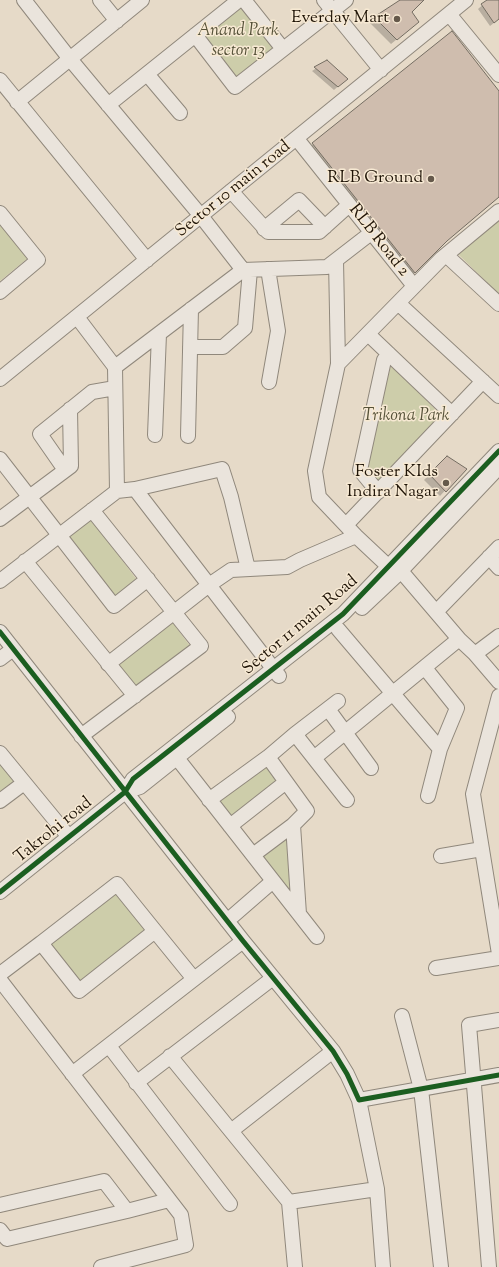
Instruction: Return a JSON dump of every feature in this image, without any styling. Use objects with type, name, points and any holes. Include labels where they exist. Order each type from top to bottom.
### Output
[{"type":"street","points":[[24,0],[70,59],[246,270],[245,328],[223,347],[190,347]]},
{"type":"street","points":[[100,0],[117,21]]},
{"type":"street","points":[[17,102],[142,0]]},
{"type":"street","points":[[108,105],[239,0]]},
{"type":"street","points":[[244,0],[284,49]]},
{"type":"street","points":[[195,36],[235,87],[284,49],[328,5],[346,0]]},
{"type":"street","name":"Sector 10 main road","points":[[2,372],[77,317],[466,0]]},
{"type":"street","points":[[328,5],[381,70]]},
{"type":"street","points":[[449,14],[499,74]]},
{"type":"street","points":[[147,74],[180,113]]},
{"type":"street","points":[[0,80],[147,260]]},
{"type":"street","name":"RLB Road 2","points":[[297,139],[414,286]]},
{"type":"street","points":[[231,191],[268,232],[319,232],[349,205]]},
{"type":"street","points":[[264,229],[299,200],[325,227]]},
{"type":"street","points":[[338,364],[446,255],[499,211]]},
{"type":"street","points":[[0,213],[38,260],[0,292]]},
{"type":"street","points":[[115,367],[191,309],[246,270],[327,267],[371,232]]},
{"type":"street","points":[[446,255],[499,304]]},
{"type":"street","points":[[336,260],[338,364],[315,471],[319,497],[356,536],[395,569],[436,612],[459,639],[475,654],[499,682]]},
{"type":"street","points":[[268,269],[278,331],[269,382]]},
{"type":"street","points":[[398,302],[499,396]]},
{"type":"street","points":[[188,436],[191,309]]},
{"type":"street","points":[[77,317],[115,367],[117,491]]},
{"type":"street","points":[[156,435],[159,334]]},
{"type":"street","points":[[368,334],[452,414]]},
{"type":"street","points":[[378,492],[360,470],[384,360],[389,354]]},
{"type":"street","points":[[346,525],[483,381]]},
{"type":"street","points":[[65,470],[40,434],[92,392],[115,388]]},
{"type":"street","points":[[0,519],[71,466],[70,410]]},
{"type":"street","name":"Sector 11 main Road","points":[[125,792],[133,780],[276,672],[395,569],[499,451]]},
{"type":"street","points":[[2,466],[29,497],[114,606],[148,579]]},
{"type":"street","points":[[125,792],[140,787],[177,758],[276,672],[338,629],[354,616],[395,569],[499,467]]},
{"type":"street","points":[[0,581],[117,491],[135,490],[222,469],[231,496],[248,569]]},
{"type":"street","points":[[135,490],[276,672]]},
{"type":"street","points":[[82,736],[201,646],[92,510]]},
{"type":"street","points":[[108,664],[209,585],[231,570],[287,567],[356,536]]},
{"type":"street","points":[[436,612],[499,547]]},
{"type":"street","points":[[489,557],[499,568]]},
{"type":"street","points":[[25,561],[134,696]]},
{"type":"street","points":[[338,629],[440,749]]},
{"type":"street","points":[[0,632],[227,921],[333,1051],[347,1074],[358,1100],[377,1189],[383,1267]]},
{"type":"street","points":[[475,654],[499,636]]},
{"type":"street","points":[[314,758],[459,639]]},
{"type":"street","points":[[0,659],[13,650]]},
{"type":"street","points":[[425,668],[457,708],[440,749],[428,796]]},
{"type":"street","points":[[499,696],[473,794],[499,954]]},
{"type":"street","points":[[209,800],[268,757],[333,705],[346,732],[372,768]]},
{"type":"street","points":[[295,734],[347,800]]},
{"type":"street","points":[[0,753],[69,837]]},
{"type":"street","points":[[253,855],[293,824],[307,811],[268,757]]},
{"type":"street","points":[[177,758],[317,937]]},
{"type":"street","points":[[230,826],[286,782]]},
{"type":"street","points":[[0,802],[24,783]]},
{"type":"street","name":"Takrohi road","points":[[0,892],[125,792]]},
{"type":"street","points":[[293,824],[299,914]]},
{"type":"street","points":[[441,856],[482,849]]},
{"type":"street","points":[[227,921],[273,881]]},
{"type":"street","points":[[0,974],[117,884],[194,979]]},
{"type":"street","points":[[41,943],[79,991],[155,931]]},
{"type":"street","points":[[72,1074],[243,941]]},
{"type":"street","points":[[436,968],[499,958]]},
{"type":"street","points":[[136,1082],[273,978]]},
{"type":"street","points":[[0,980],[181,1216],[186,1245],[101,1267]]},
{"type":"street","points":[[402,1016],[421,1089],[441,1267]]},
{"type":"street","points":[[489,1267],[469,1025],[499,1020]]},
{"type":"street","points":[[108,1046],[230,1204]]},
{"type":"street","points":[[231,1131],[333,1051]]},
{"type":"street","points":[[170,1056],[288,1202],[295,1267]]},
{"type":"street","points":[[358,1100],[499,1076]]},
{"type":"street","points":[[0,1205],[104,1182],[127,1211]]},
{"type":"street","points":[[288,1202],[377,1189]]},
{"type":"street","points":[[0,1230],[7,1239],[169,1200]]},
{"type":"green space","name":"Anand Park sector 13","points":[[240,5],[275,49],[236,79],[202,35]]},
{"type":"green space","points":[[499,220],[499,294],[458,254]]},
{"type":"green space","points":[[0,223],[28,258],[0,281]]},
{"type":"green space","name":"Trikona Park","points":[[391,365],[443,417],[379,484],[366,467]]},
{"type":"green space","points":[[90,518],[137,580],[116,597],[68,534]]},
{"type":"green space","points":[[172,622],[190,646],[135,688],[117,664]]},
{"type":"green space","points":[[267,760],[282,780],[231,820],[216,799]]},
{"type":"green space","points":[[0,764],[14,781],[0,792]]},
{"type":"green space","points":[[291,829],[296,903],[258,855]]},
{"type":"green space","points":[[117,890],[149,929],[80,986],[47,944]]},
{"type":"building","name":"Everday Mart","points":[[400,0],[424,0],[412,12],[419,22],[397,40],[374,17]]},
{"type":"building","points":[[487,0],[499,0],[499,19],[494,23],[481,4]]},
{"type":"building","points":[[452,31],[499,91],[499,197],[447,241],[415,273],[312,143]]},
{"type":"building","points":[[327,60],[348,79],[338,87],[314,67]]},
{"type":"building","name":"Foster KIds Indira Nagar","points":[[447,456],[467,469],[446,492],[429,474]]},
{"type":"cycle path","points":[[0,892],[125,792],[133,779],[343,614],[499,451]]},
{"type":"cycle path","points":[[0,632],[243,941],[333,1051],[347,1074],[359,1100],[499,1075]]},
{"type":"place","name":"Everday Mart","points":[[397,19]]},
{"type":"place","name":"RLB Ground","points":[[431,179]]},
{"type":"place","name":"Foster KIds Indira Nagar","points":[[446,483]]}]
